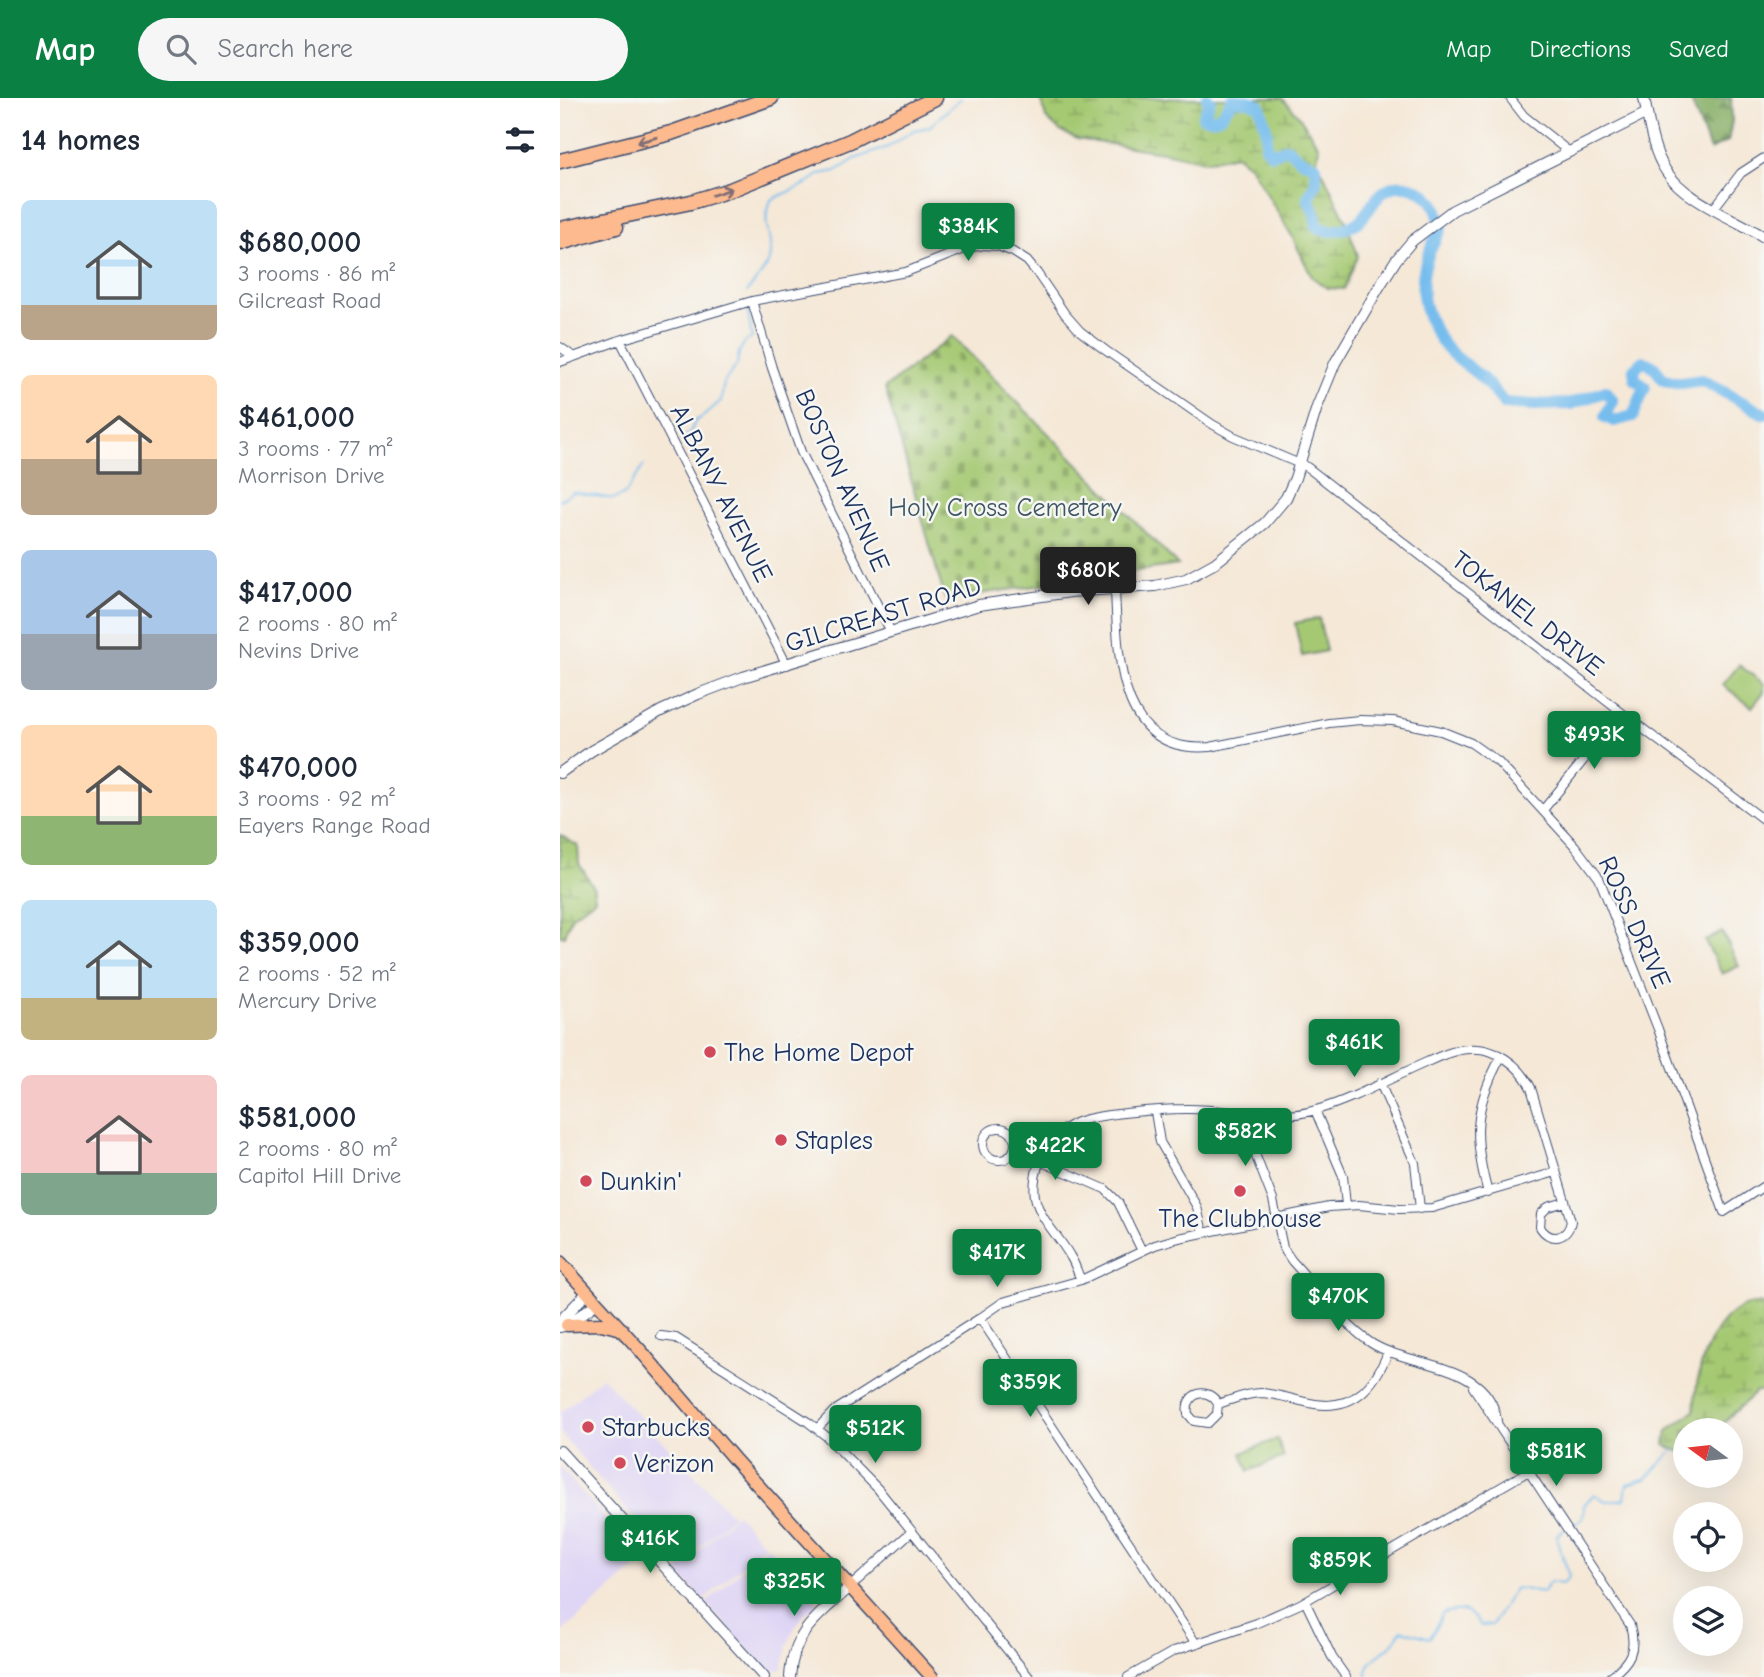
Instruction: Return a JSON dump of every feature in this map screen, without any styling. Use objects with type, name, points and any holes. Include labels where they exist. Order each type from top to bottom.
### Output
[{"type":"highway","points":[[563,160],[671,133],[771,98]]},
{"type":"highway","points":[[560,243],[730,190],[813,158],[883,126],[935,98]]},
{"type":"highway","points":[[560,229],[691,202]]},
{"type":"main road","points":[[560,1262],[622,1329],[734,1460],[932,1677]]},
{"type":"main road","points":[[562,1324],[601,1324],[622,1329]]},
{"type":"street","points":[[1510,98],[1524,116],[1568,151]]},
{"type":"street","points":[[1644,98],[1659,158],[1666,172],[1690,195],[1764,237]]},
{"type":"street","name":"GILCREAST ROAD","points":[[560,774],[609,740],[683,700],[743,677],[933,618],[995,602],[1171,583],[1194,575],[1215,563],[1259,529],[1277,511],[1293,484],[1317,407],[1341,352],[1396,260],[1412,241],[1446,214],[1647,113]]},
{"type":"street","points":[[1714,208],[1741,173],[1764,158]]},
{"type":"street","name":"TOKANEL DRIVE","points":[[560,362],[620,340],[752,302],[891,276],[922,267],[967,248],[998,246],[1027,261],[1080,331],[1105,350],[1233,436],[1300,463],[1764,820]]},
{"type":"street","name":"BOSTON AVENUE","points":[[752,302],[801,452],[891,632]]},
{"type":"street","name":"ALBANY AVENUE","points":[[620,340],[787,665]]},
{"type":"street","points":[[560,346],[574,357]]},
{"type":"street","name":"ROSS DRIVE","points":[[1115,589],[1119,655],[1125,687],[1148,729],[1176,746],[1193,748],[1329,723],[1360,720],[1409,722],[1441,730],[1485,752],[1511,775],[1585,857],[1598,878],[1658,1029],[1724,1212],[1764,1186]]},
{"type":"street","points":[[1543,810],[1622,713]]},
{"type":"street","points":[[1081,1280],[1071,1257],[1047,1223],[1036,1200],[1035,1182],[1040,1161],[1050,1142],[1075,1123],[1093,1118],[1185,1109],[1283,1116],[1315,1110],[1456,1051],[1476,1048],[1501,1057],[1522,1073],[1531,1088],[1571,1221],[1569,1228],[1560,1237],[1549,1237],[1540,1227],[1540,1217],[1548,1207],[1565,1202]]},
{"type":"street","points":[[1488,1193],[1478,1153],[1477,1133],[1480,1109],[1491,1076],[1501,1057]]},
{"type":"street","points":[[1380,1083],[1415,1163],[1420,1209]]},
{"type":"street","points":[[1315,1110],[1343,1176],[1346,1205]]},
{"type":"street","points":[[1155,1112],[1160,1142],[1197,1207],[1203,1233]]},
{"type":"street","points":[[1254,1115],[1253,1146],[1277,1217],[1283,1248],[1359,1333],[1388,1352],[1450,1369],[1477,1387],[1489,1402],[1527,1472],[1621,1609],[1633,1634],[1634,1649],[1630,1659],[1610,1677]]},
{"type":"street","points":[[993,1129],[1006,1130],[1015,1140],[1014,1150],[1005,1159],[995,1159],[985,1152],[984,1139],[993,1129]]},
{"type":"street","points":[[1014,1150],[1105,1189],[1118,1202],[1142,1251]]},
{"type":"street","points":[[817,1429],[834,1411],[1003,1302],[1081,1280],[1167,1241],[1346,1205],[1420,1209],[1441,1206],[1556,1172]]},
{"type":"street","points":[[562,1324],[588,1292]]},
{"type":"street","points":[[562,1324],[597,1303]]},
{"type":"street","points":[[980,1318],[1195,1642]]},
{"type":"street","points":[[661,1336],[676,1338],[817,1429],[861,1471],[1029,1677]]},
{"type":"street","points":[[1218,1404],[1245,1395],[1263,1393],[1322,1405],[1346,1401],[1369,1387],[1382,1368],[1388,1352]]},
{"type":"street","points":[[1199,1392],[1212,1395],[1218,1404],[1217,1414],[1208,1423],[1194,1422],[1188,1414],[1189,1401],[1199,1392]]},
{"type":"street","points":[[560,1451],[764,1677]]},
{"type":"street","points":[[1128,1677],[1158,1658],[1195,1642],[1257,1623],[1306,1601],[1527,1472]]},
{"type":"street","points":[[789,1676],[794,1651],[805,1629],[912,1531]]},
{"type":"street","points":[[1306,1601],[1332,1657],[1346,1677]]},
{"type":"shaded area","points":[[602,1377],[733,1516],[677,1568],[560,1433],[560,1413]]},
{"type":"shaded area","points":[[560,1467],[643,1561],[560,1634]]},
{"type":"shaded area","points":[[737,1514],[765,1545],[704,1600],[677,1571]]},
{"type":"shaded area","points":[[767,1546],[818,1603],[803,1616],[794,1629],[782,1669],[769,1672],[706,1603]]},
{"type":"green space","points":[[1041,98],[1282,98],[1299,116],[1319,147],[1317,160],[1346,221],[1358,256],[1344,289],[1327,288],[1312,277],[1292,236],[1250,166],[1236,155],[1204,161],[1077,139],[1060,131],[1046,118]]},
{"type":"green space","points":[[1690,98],[1731,98],[1732,121],[1728,141],[1710,150]]},
{"type":"green space","name":"Holy Cross Cemetery","points":[[952,336],[1178,565],[945,599],[885,388]]},
{"type":"green space","points":[[1319,618],[1326,651],[1302,656],[1295,623]]},
{"type":"green space","points":[[1739,665],[1764,684],[1764,692],[1752,707],[1723,685]]},
{"type":"green space","points":[[560,835],[578,846],[579,864],[593,886],[595,899],[572,916],[564,936],[560,935]]},
{"type":"green space","points":[[1722,932],[1739,966],[1722,974],[1705,941]]},
{"type":"green space","points":[[1764,1304],[1764,1392],[1756,1392],[1729,1418],[1685,1418],[1694,1411],[1700,1369],[1718,1328],[1741,1307]]},
{"type":"green space","points":[[1673,1427],[1673,1449],[1665,1445],[1667,1431]]},
{"type":"green space","points":[[1277,1439],[1284,1457],[1249,1471],[1242,1453]]},
{"type":"waterway","points":[[747,292],[768,264],[770,244],[766,217],[771,200],[806,184],[820,174],[836,171],[855,159],[888,147],[914,130],[929,127],[961,98]]},
{"type":"waterway","points":[[1207,98],[1210,101],[1203,117],[1209,118],[1221,116],[1232,100],[1249,101],[1260,106],[1267,132],[1266,147],[1272,154],[1287,148],[1301,160],[1316,166],[1316,182],[1308,198],[1317,227],[1338,230],[1358,222],[1382,193],[1397,186],[1412,187],[1432,201],[1441,229],[1423,273],[1422,288],[1428,317],[1449,351],[1482,378],[1504,403],[1570,404],[1606,391],[1613,401],[1605,417],[1614,421],[1633,416],[1645,387],[1635,379],[1634,369],[1643,361],[1653,366],[1664,380],[1682,383],[1702,380],[1764,414]]},
{"type":"waterway","points":[[681,440],[690,433],[695,421],[721,401],[724,382],[737,365],[739,352],[745,342],[752,338],[747,307]]},
{"type":"waterway","points":[[560,500],[573,492],[614,499],[625,494],[644,465]]},
{"type":"waterway","points":[[1568,1527],[1581,1520],[1584,1505],[1594,1494],[1606,1501],[1625,1499],[1627,1484],[1646,1479],[1673,1450]]},
{"type":"waterway","points":[[1367,1677],[1369,1666],[1402,1630],[1430,1638],[1443,1613],[1455,1611],[1469,1614],[1481,1626],[1492,1625],[1515,1588],[1543,1592],[1550,1582],[1562,1584],[1569,1578],[1557,1535],[1563,1530]]},
{"type":"place","name":"The Home Depot","points":[[710,1052]]},
{"type":"place","name":"Staples","points":[[781,1140]]},
{"type":"place","name":"Dunkin'","points":[[586,1181]]},
{"type":"place","name":"The Clubhouse","points":[[1240,1191]]},
{"type":"place","name":"Starbucks","points":[[588,1427]]},
{"type":"place","name":"Verizon","points":[[620,1463]]}]
